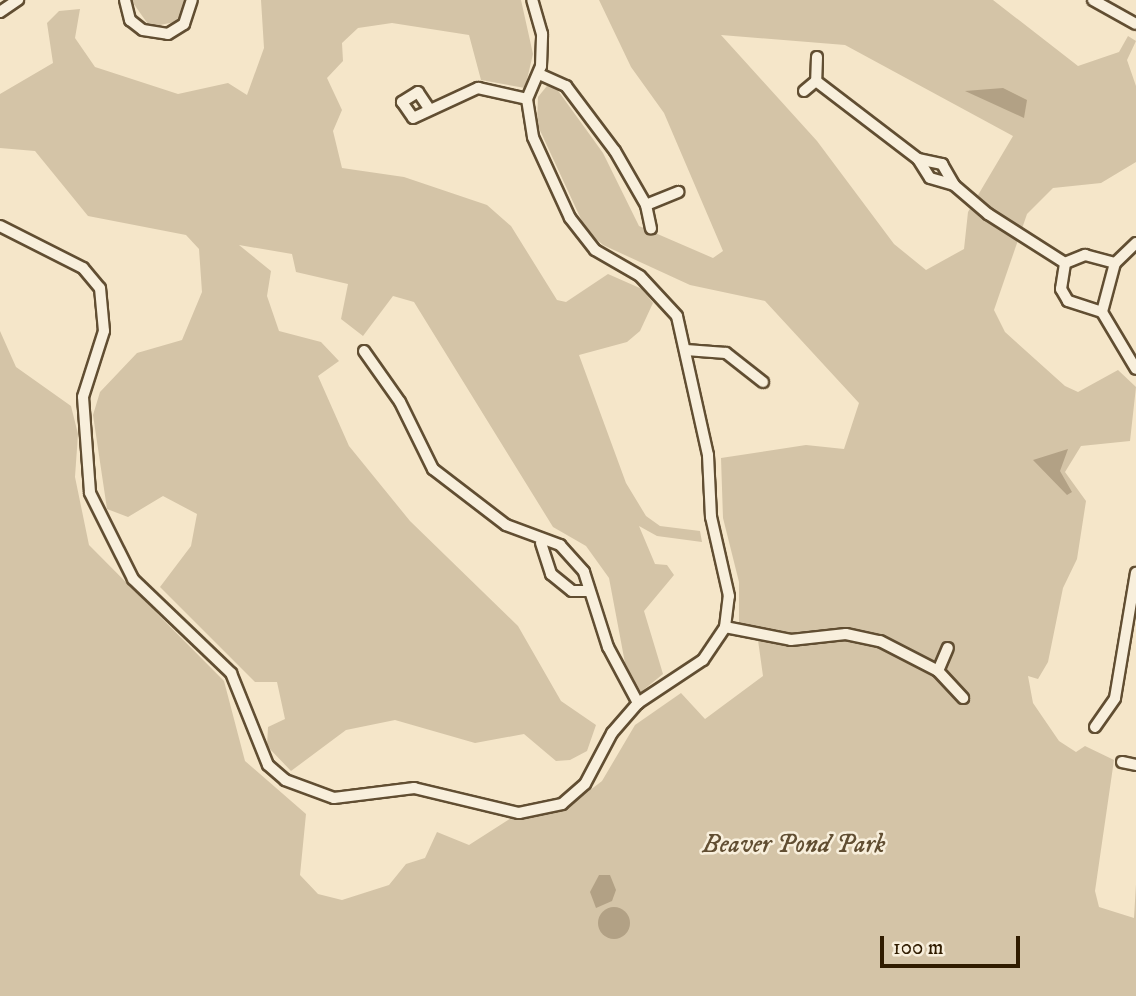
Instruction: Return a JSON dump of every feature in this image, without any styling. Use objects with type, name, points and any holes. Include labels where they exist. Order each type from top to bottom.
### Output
[{"type":"street","points":[[0,12],[18,0]]},
{"type":"street","points":[[125,0],[130,20],[143,30],[168,34],[184,24],[192,0]]},
{"type":"street","points":[[0,226],[83,268],[100,288],[104,331],[83,397],[90,493],[133,579],[231,673],[258,751],[285,780],[334,798],[414,788],[531,812],[562,804],[584,784],[638,703],[703,660],[725,627],[729,596],[686,350],[677,316],[662,297],[595,250],[570,218],[533,137],[527,99],[539,74],[542,34],[532,0]]},
{"type":"street","points":[[1093,0],[1136,24]]},
{"type":"street","points":[[804,91],[816,81],[817,57]]},
{"type":"street","points":[[539,74],[566,86],[646,205],[651,228]]},
{"type":"street","points":[[816,81],[918,159],[930,178],[954,185]]},
{"type":"street","points":[[428,107],[478,88],[527,99]]},
{"type":"street","points":[[918,159],[942,163],[954,185],[988,214],[1065,263]]},
{"type":"street","points":[[646,205],[678,192]]},
{"type":"street","points":[[1102,312],[1115,262],[1136,243]]},
{"type":"street","points":[[1065,263],[1085,255],[1115,262]]},
{"type":"street","points":[[1065,263],[1061,289],[1068,301],[1102,312],[1136,369]]},
{"type":"street","points":[[686,350],[726,353],[763,382]]},
{"type":"street","points":[[364,351],[400,402],[433,469],[506,525],[541,543],[561,545],[584,572],[589,591],[638,703]]},
{"type":"street","points":[[541,543],[551,574],[572,591],[589,591]]},
{"type":"street","points":[[1095,727],[1115,698],[1136,573]]},
{"type":"street","points":[[725,627],[766,637],[815,640],[866,637],[938,671],[963,698]]},
{"type":"street","points":[[938,671],[948,648]]},
{"type":"street","points":[[1122,762],[1136,765]]},
{"type":"green space","points":[[131,0],[186,0],[187,5],[175,22],[150,27]]},
{"type":"green space","points":[[261,0],[521,0],[533,54],[525,88],[481,80],[469,35],[392,23],[358,28],[342,43],[343,61],[327,78],[342,110],[333,131],[342,168],[404,177],[487,205],[511,226],[557,300],[566,302],[608,274],[642,289],[653,303],[640,331],[627,342],[579,355],[626,483],[646,516],[660,526],[700,531],[702,542],[657,536],[639,526],[655,564],[667,565],[674,575],[644,611],[663,674],[641,692],[625,663],[609,578],[586,546],[553,527],[414,302],[393,296],[363,336],[341,319],[348,284],[296,272],[292,254],[239,245],[271,271],[267,296],[279,331],[321,342],[339,361],[318,376],[349,446],[410,521],[518,626],[561,701],[596,725],[587,751],[570,760],[556,761],[524,734],[475,743],[395,720],[346,730],[291,771],[267,746],[268,727],[285,719],[277,682],[255,682],[160,587],[191,546],[197,514],[163,496],[128,517],[107,509],[93,415],[100,392],[137,353],[182,340],[202,292],[199,249],[186,235],[88,216],[35,151],[0,148],[0,94],[53,63],[47,23],[59,11],[80,9],[75,38],[95,67],[178,94],[228,83],[247,95],[264,48]]},
{"type":"green space","name":"Beaver Pond Park","points":[[599,0],[993,0],[1078,66],[1119,52],[1128,36],[1136,41],[1127,60],[1136,86],[1136,162],[1101,183],[1053,188],[1027,214],[994,310],[1005,332],[1065,386],[1078,392],[1118,370],[1136,387],[1130,441],[1081,446],[1065,472],[1086,501],[1077,559],[1063,588],[1048,662],[1038,679],[1028,676],[1033,703],[1059,741],[1076,752],[1085,746],[1114,760],[1095,891],[1099,907],[1134,918],[1136,884],[1136,996],[0,996],[0,331],[16,367],[71,406],[78,434],[75,477],[89,545],[224,681],[245,761],[306,814],[300,875],[318,894],[342,900],[389,885],[406,864],[425,858],[437,832],[469,845],[511,818],[568,807],[602,781],[635,725],[681,693],[705,719],[763,676],[757,633],[739,627],[739,582],[723,518],[721,458],[806,445],[844,449],[859,403],[765,301],[690,285],[603,245],[586,230],[537,124],[538,97],[551,81],[603,153],[639,226],[713,258],[723,251],[664,113],[631,67]],"holes":[[[721,35],[845,45],[1013,136],[968,212],[964,249],[926,270],[894,244],[817,141]]]},
{"type":"shaded area","points":[[1003,88],[1027,100],[1024,118],[965,91]]},
{"type":"shaded area","points":[[1068,449],[1060,471],[1072,492],[1067,495],[1033,460]]},
{"type":"shaded area","points":[[599,875],[610,875],[616,890],[612,901],[596,908],[590,892]]},
{"type":"shaded area","points":[[614,907],[625,912],[630,923],[625,934],[614,939],[603,934],[598,923],[603,912]]}]
